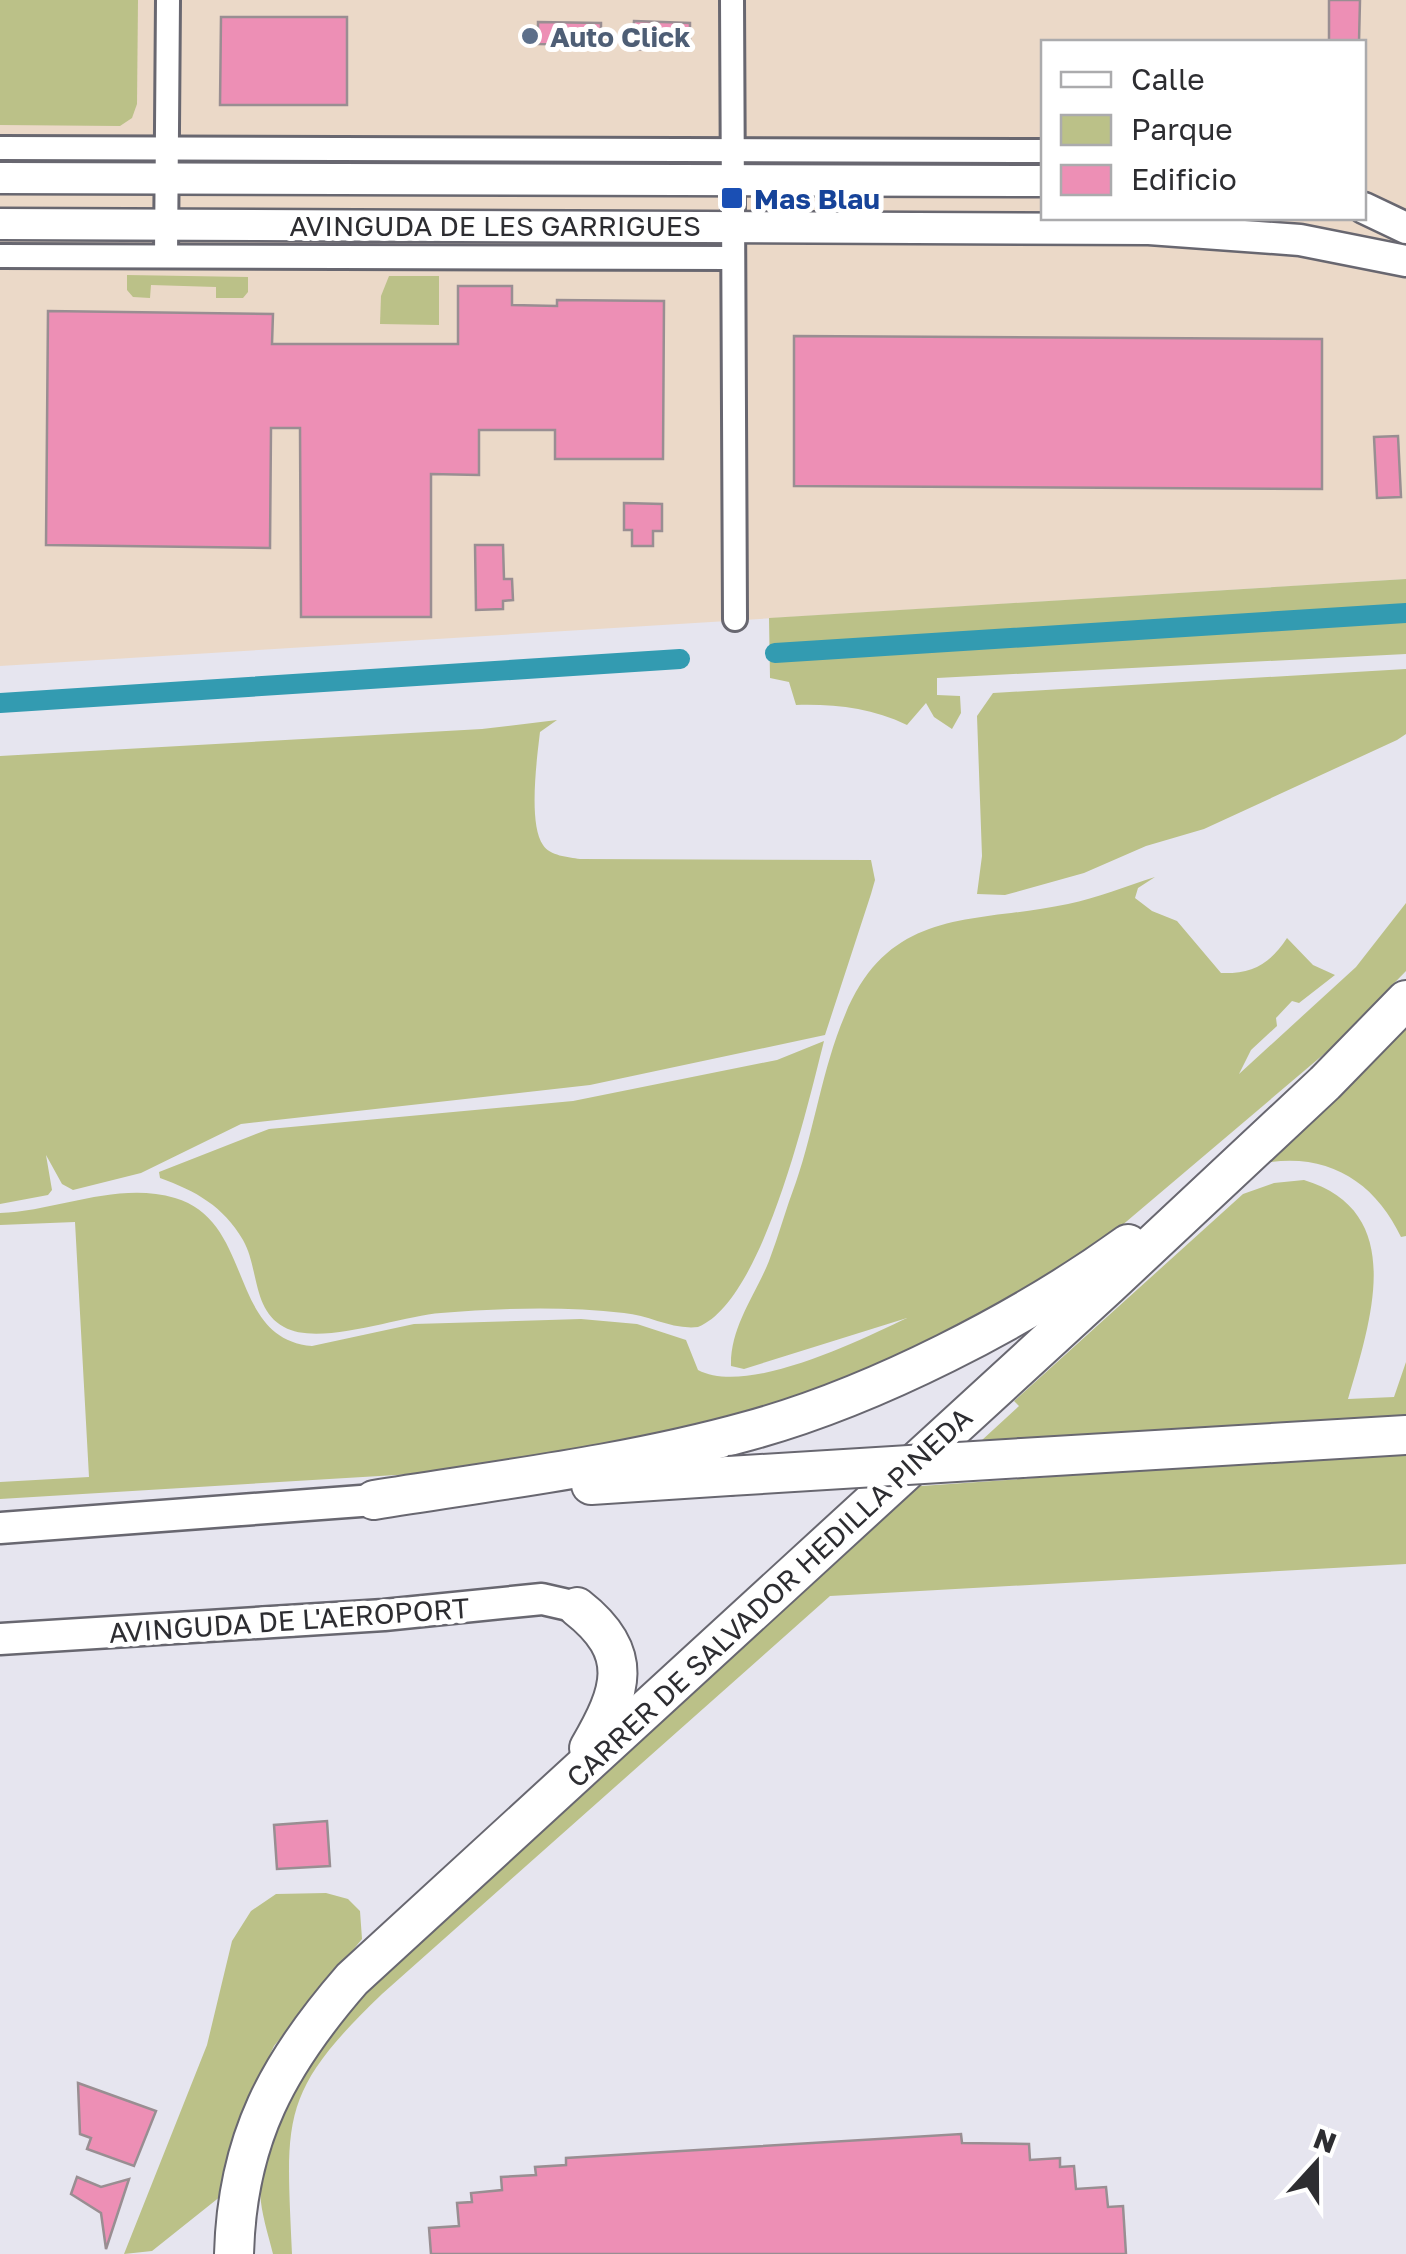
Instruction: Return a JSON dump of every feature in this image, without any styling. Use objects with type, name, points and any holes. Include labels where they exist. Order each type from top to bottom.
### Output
[{"type":"main road","name":"CARRER DE SALVADOR HEDILLA PINEDA","points":[[234,2254],[236,2197],[256,2126],[290,2054],[352,1979],[396,1934],[570,1779],[1247,1156],[1406,1000]]},
{"type":"main road","points":[[374,1500],[684,1448],[827,1406],[911,1371],[1029,1304],[1118,1251],[1247,1156]]},
{"type":"main road","points":[[374,1500],[1406,1435]]},
{"type":"main road","points":[[570,1779],[609,1713],[618,1678],[615,1651],[608,1636],[577,1608]]},
{"type":"street","points":[[166,256],[168,0]]},
{"type":"street","points":[[732,0],[735,619]]},
{"type":"street","name":"AVINGUDA DE LES GARRIGUES","points":[[0,148],[167,163],[733,165],[1041,181]]},
{"type":"street","name":"AVINGUDA DE LES GARRIGUES","points":[[733,165],[1041,151]]},
{"type":"street","name":"AVINGUDA DE LES GARRIGUES","points":[[0,178],[167,163]]},
{"type":"street","points":[[1366,209],[1403,226]]},
{"type":"street","name":"AVINGUDA DE LES GARRIGUES","points":[[0,224],[1197,231],[1350,247],[1406,261]]},
{"type":"street","name":"AVINGUDA DE LES GARRIGUES","points":[[0,256],[733,258]]},
{"type":"street","points":[[0,1528],[374,1500]]},
{"type":"street","name":"AVINGUDA DE L'AEROPORT","points":[[0,1640],[384,1615],[532,1600],[577,1608]]},
{"type":"shaded area","points":[[0,0],[1406,0],[1406,579],[0,666]]},
{"type":"green space","points":[[0,0],[138,0],[137,104],[132,118],[120,126],[0,125]]},
{"type":"green space","points":[[127,275],[248,277],[248,292],[243,298],[216,298],[216,287],[151,285],[150,298],[133,297],[127,290]]},
{"type":"green space","points":[[389,276],[439,276],[439,325],[380,324],[381,296]]},
{"type":"green space","points":[[1406,579],[1406,654],[937,678],[937,695],[960,696],[961,713],[952,729],[934,717],[926,703],[907,725],[853,708],[796,705],[789,682],[770,678],[769,618]]},
{"type":"green space","points":[[1406,669],[1406,734],[1397,740],[1204,829],[1146,846],[1084,873],[1005,895],[977,894],[982,856],[977,716],[993,693]]},
{"type":"green space","points":[[557,720],[540,732],[535,790],[538,835],[546,849],[555,854],[580,859],[871,860],[875,880],[825,1035],[590,1085],[241,1124],[141,1173],[73,1190],[62,1184],[46,1155],[52,1190],[48,1195],[0,1204],[0,756],[482,729]]},
{"type":"green space","points":[[1155,877],[1138,888],[1135,898],[1152,911],[1177,921],[1221,973],[1259,966],[1287,938],[1313,965],[1335,975],[1299,1003],[1292,1001],[1276,1018],[1277,1026],[1251,1050],[1239,1074],[1356,967],[1406,903],[1406,971],[1330,1049],[1120,1227],[970,1326],[791,1403],[586,1452],[413,1474],[0,1499],[0,1482],[89,1477],[75,1222],[0,1225],[0,1213],[131,1193],[175,1198],[200,1211],[218,1230],[266,1323],[285,1339],[312,1346],[414,1324],[581,1319],[637,1324],[686,1340],[698,1370],[719,1376],[744,1376],[802,1362],[907,1318],[744,1369],[731,1366],[739,1325],[769,1261],[796,1182],[837,1035],[864,980],[886,954],[911,937],[938,926],[1068,904]]},
{"type":"green space","points":[[1406,1019],[1406,1236],[1401,1237],[1379,1202],[1349,1177],[1313,1163],[1271,1162],[1268,1157]]},
{"type":"green space","points":[[824,1041],[794,1154],[762,1243],[743,1281],[721,1310],[698,1327],[624,1313],[532,1308],[441,1313],[338,1332],[299,1332],[284,1327],[266,1310],[248,1251],[227,1218],[197,1194],[160,1178],[159,1172],[269,1129],[573,1101],[777,1060]]},
{"type":"green space","points":[[1304,1180],[1336,1195],[1357,1215],[1369,1241],[1374,1270],[1372,1301],[1348,1399],[1394,1397],[1406,1362],[1406,1422],[969,1452],[1019,1406],[1014,1401],[1243,1194],[1274,1183]]},
{"type":"green space","points":[[1406,1452],[1406,1564],[830,1596],[348,2028],[324,2057],[296,2110],[289,2170],[292,2254],[273,2254],[260,2192],[265,2149],[291,2084],[326,2028],[907,1487]]},
{"type":"green space","points":[[326,1893],[348,1899],[360,1911],[362,1939],[274,2046],[246,2106],[221,2196],[152,2251],[124,2254],[207,2045],[232,1941],[251,1911],[276,1894]]},
{"type":"building","points":[[1329,0],[1360,0],[1359,40],[1329,40]]},
{"type":"building","points":[[221,17],[347,17],[347,105],[220,105]]},
{"type":"building","points":[[634,21],[690,23],[690,43],[652,43],[651,50],[632,49]]},
{"type":"building","points":[[538,22],[601,23],[601,45],[538,44]]},
{"type":"building","points":[[458,286],[512,286],[512,305],[557,306],[557,300],[664,301],[663,459],[555,459],[555,430],[479,430],[479,475],[431,474],[431,617],[301,617],[300,428],[271,428],[270,548],[46,545],[48,311],[273,314],[272,344],[458,344]]},
{"type":"building","points":[[794,336],[1322,339],[1322,489],[794,486]]},
{"type":"building","points":[[1398,436],[1401,497],[1377,498],[1374,437]]},
{"type":"building","points":[[624,503],[662,504],[662,531],[653,531],[653,546],[632,546],[632,530],[624,530]]},
{"type":"building","points":[[475,545],[503,545],[504,579],[512,579],[513,600],[503,601],[503,609],[476,610]]},
{"type":"building","points":[[327,1821],[330,1866],[277,1869],[274,1825]]},
{"type":"building","points":[[78,2083],[156,2111],[134,2166],[87,2149],[91,2138],[80,2134]]},
{"type":"building","points":[[961,2134],[962,2143],[1029,2144],[1030,2160],[1060,2158],[1060,2167],[1074,2166],[1076,2189],[1106,2187],[1108,2207],[1123,2206],[1126,2254],[431,2254],[429,2228],[459,2226],[457,2203],[472,2202],[471,2193],[502,2190],[501,2177],[536,2175],[535,2167],[566,2165],[566,2158]]},
{"type":"building","points":[[77,2177],[101,2187],[129,2179],[106,2249],[101,2213],[71,2194]]},
{"type":"waterway","points":[[775,653],[1406,613]]},
{"type":"waterway","points":[[0,703],[680,659]]},
{"type":"place","name":"Auto Click","points":[[530,36]]},
{"type":"place","name":"Mas Blau","points":[[732,198]]}]
